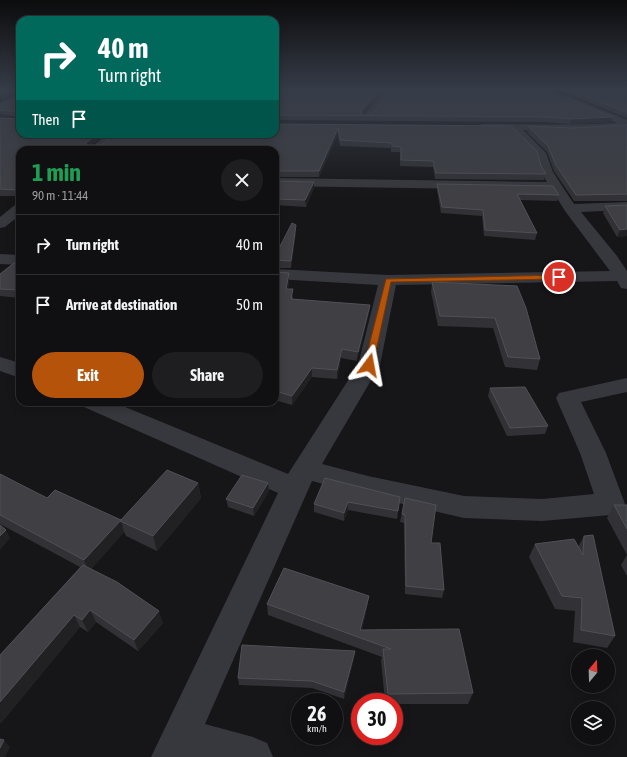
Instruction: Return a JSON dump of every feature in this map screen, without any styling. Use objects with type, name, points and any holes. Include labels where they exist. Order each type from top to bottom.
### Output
[{"type":"street","points":[[474,127],[545,127],[570,129],[627,125]]},
{"type":"street","points":[[279,274],[388,280],[625,280],[619,258],[570,208],[547,172],[542,155],[514,127]]},
{"type":"street","points":[[99,146],[109,138]]},
{"type":"street","points":[[279,182],[556,186]]},
{"type":"street","points":[[570,208],[627,206]]},
{"type":"street","points":[[0,224],[16,211]]},
{"type":"street","points":[[0,259],[16,260]]},
{"type":"street","points":[[253,757],[176,747],[299,478],[369,365],[388,280]]},
{"type":"street","points":[[0,363],[16,369]]},
{"type":"street","points":[[103,406],[299,478],[368,486],[464,506],[542,510],[611,504],[593,453],[567,398],[627,385]]},
{"type":"building","points":[[0,124],[16,124],[16,138],[92,138],[86,143],[86,145],[101,145],[109,138],[279,138],[279,124],[511,126],[537,151],[541,166],[546,174],[436,173],[433,161],[401,160],[401,147],[392,146],[392,143],[340,140],[338,128],[319,171],[279,171],[279,146],[16,146],[16,190],[0,189]]},
{"type":"building","points":[[627,125],[627,194],[576,195],[556,165],[548,146],[528,126],[572,128]]},
{"type":"building","points":[[279,181],[314,182],[305,200],[279,199]]},
{"type":"building","points":[[437,184],[553,186],[559,195],[517,194],[537,233],[485,230],[483,210],[442,207]]},
{"type":"building","points":[[627,205],[627,229],[620,230],[605,206]]},
{"type":"building","points":[[292,223],[296,225],[291,261],[279,260],[279,248]]},
{"type":"building","points":[[14,263],[16,263],[16,290],[0,289],[0,274]]},
{"type":"building","points":[[279,272],[289,273],[286,289],[293,289],[291,299],[370,305],[358,352],[342,349],[337,370],[312,368],[292,396],[279,392]]},
{"type":"building","points":[[432,282],[517,286],[526,308],[540,359],[508,357],[495,318],[440,316]]},
{"type":"building","points":[[525,387],[548,426],[510,428],[490,388]]},
{"type":"building","points":[[167,470],[198,483],[153,536],[120,521]]},
{"type":"building","points":[[0,474],[47,498],[55,490],[121,520],[84,560],[0,515]]},
{"type":"building","points":[[242,475],[268,483],[253,508],[226,499]]},
{"type":"building","points":[[325,478],[400,497],[398,511],[348,502],[344,513],[314,504]]},
{"type":"building","points":[[405,498],[436,505],[431,543],[440,543],[444,590],[406,586],[405,515],[402,514]]},
{"type":"building","points":[[614,505],[627,505],[627,529]]},
{"type":"building","points":[[0,525],[6,530],[0,536]]},
{"type":"building","points":[[593,535],[615,636],[581,630],[582,598],[562,596],[535,544],[574,539],[583,555],[584,536]]},
{"type":"building","points":[[83,565],[117,582],[159,611],[134,640],[90,610],[82,620],[74,615],[0,702],[0,655]]},
{"type":"building","points":[[284,568],[369,596],[360,630],[459,629],[473,693],[388,693],[383,649],[391,649],[267,604]]},
{"type":"building","points":[[242,645],[355,651],[344,692],[312,681],[238,678]]},
{"type":"building","points":[[0,739],[4,740],[0,748]]},
{"type":"route","points":[[369,365],[388,280],[559,277]]}]
